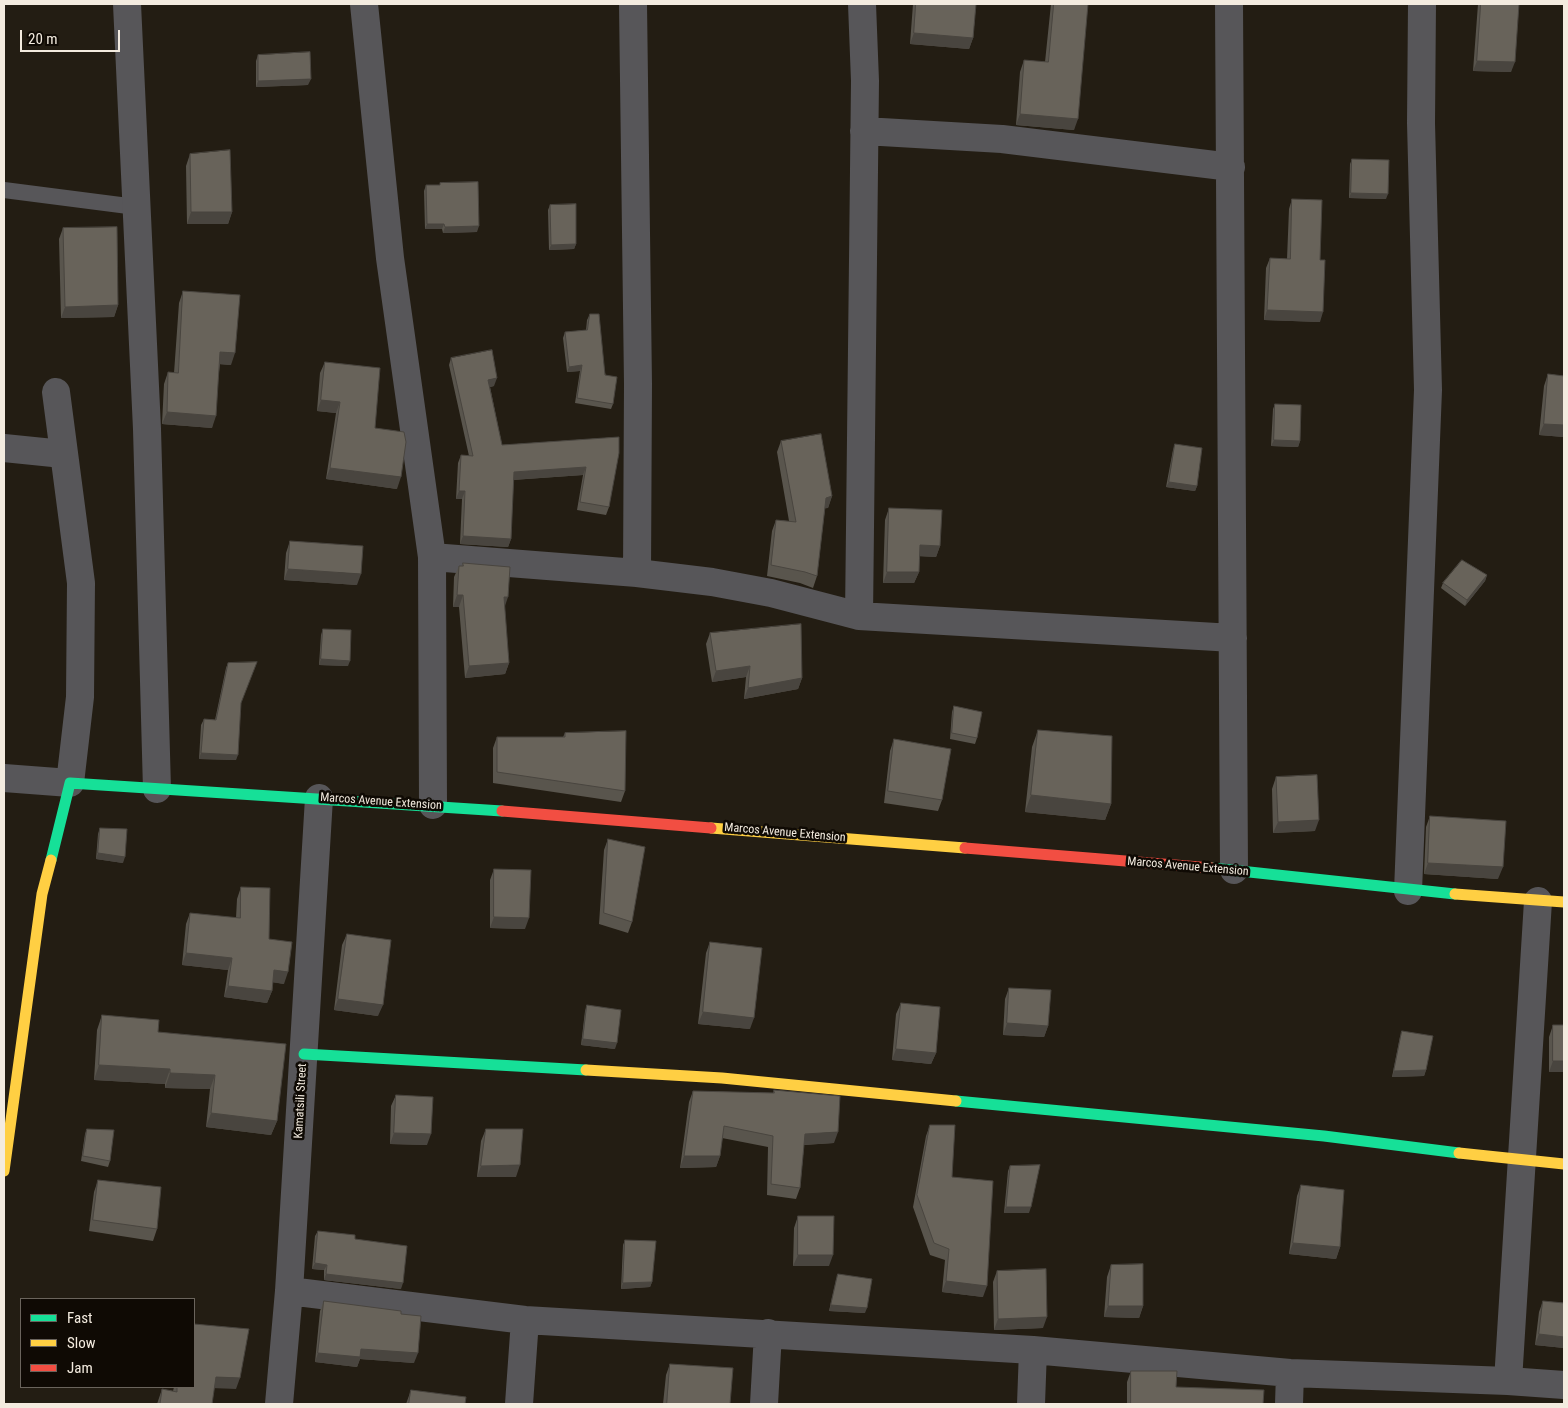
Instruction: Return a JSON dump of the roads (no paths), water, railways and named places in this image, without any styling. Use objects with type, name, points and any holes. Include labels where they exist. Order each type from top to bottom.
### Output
[{"type":"street","points":[[126,4],[147,429],[157,789]]},
{"type":"street","points":[[364,4],[390,258],[432,557],[433,805]]},
{"type":"street","points":[[633,4],[638,384],[637,573]]},
{"type":"street","points":[[859,616],[864,131],[862,4]]},
{"type":"street","points":[[1229,4],[1234,870]]},
{"type":"street","points":[[1408,891],[1428,390],[1421,123],[1422,4]]},
{"type":"street","points":[[864,131],[1002,139],[1230,167]]},
{"type":"street","points":[[4,1171],[42,894],[70,783],[80,697],[81,583],[56,392]]},
{"type":"street","points":[[4,448],[63,454]]},
{"type":"street","points":[[432,557],[637,573],[712,582],[771,593],[859,616],[1233,638]]},
{"type":"street","name":"Marcos Avenue Extension","points":[[4,778],[433,805],[1234,870],[1408,891],[1564,902]]},
{"type":"street","name":"Kamatsili Street","points":[[279,1404],[289,1291],[319,798]]},
{"type":"street","points":[[1508,1381],[1538,901]]},
{"type":"street","points":[[304,1054],[722,1078],[1324,1136],[1522,1161],[1564,1164]]},
{"type":"street","points":[[289,1291],[525,1320],[1032,1350],[1290,1373],[1508,1381],[1551,1391]]},
{"type":"street","points":[[519,1404],[525,1320]]},
{"type":"street","points":[[764,1404],[768,1333]]},
{"type":"street","points":[[1031,1404],[1032,1350]]},
{"type":"street","points":[[1289,1404],[1290,1373]]},
{"type":"lane","points":[[4,190],[136,207]]}]
